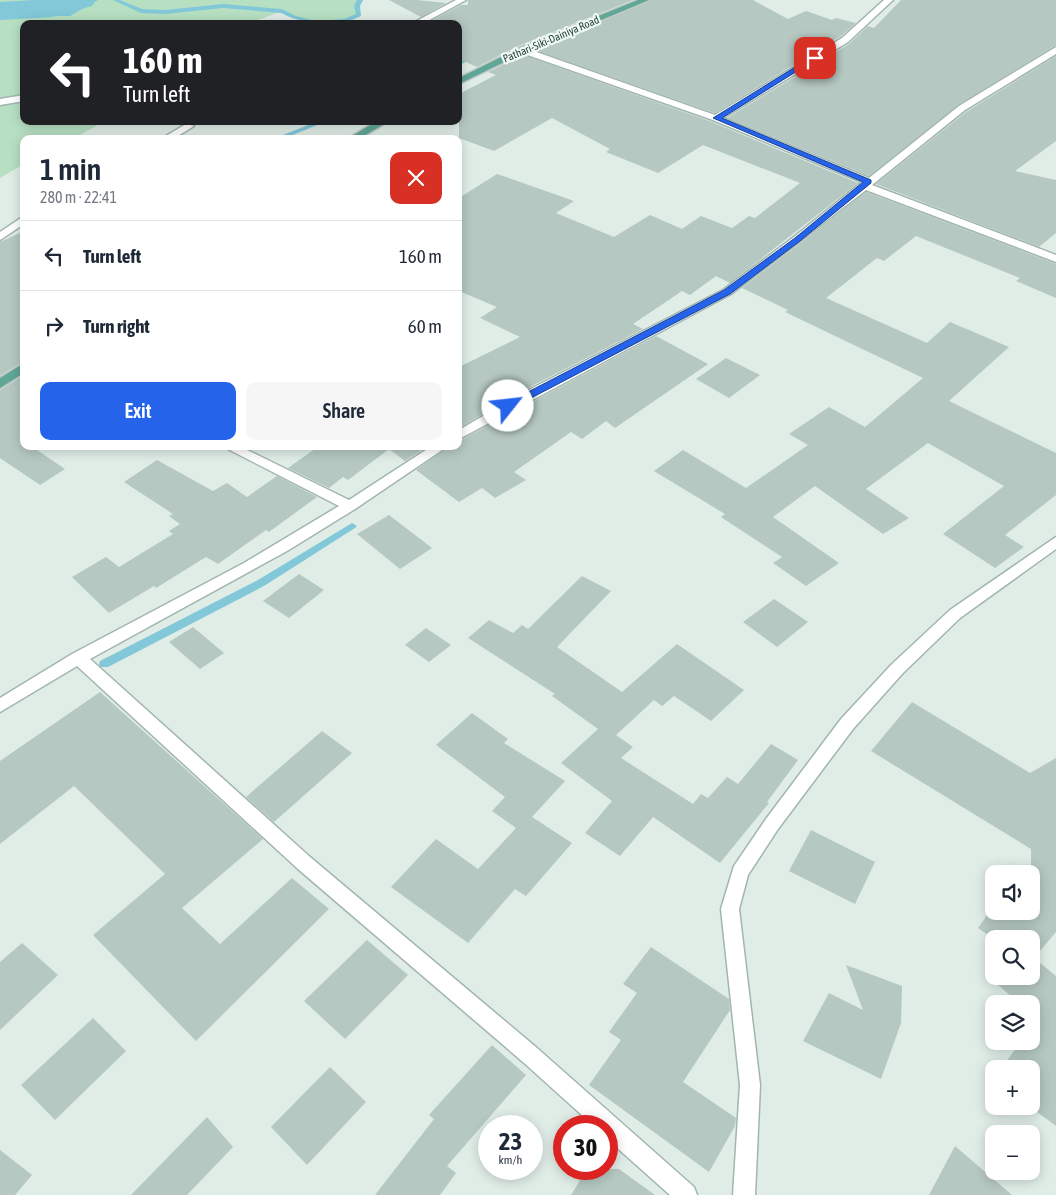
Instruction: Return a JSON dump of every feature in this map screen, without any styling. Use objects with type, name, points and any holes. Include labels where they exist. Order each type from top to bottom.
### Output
[{"type":"main road","name":"Pathari-Siki-Dainiya Road","points":[[462,80],[522,50],[645,0]]},
{"type":"main road","points":[[359,135],[377,125]]},
{"type":"main road","points":[[0,384],[20,370]]},
{"type":"street","points":[[423,20],[462,0]]},
{"type":"street","points":[[716,118],[845,40],[889,0]]},
{"type":"street","points":[[522,50],[716,118],[865,183],[1051,256],[1056,247]]},
{"type":"street","points":[[462,433],[523,398],[727,292],[798,239],[865,183],[962,108],[1056,50]]},
{"type":"street","points":[[0,102],[20,99]]},
{"type":"street","points":[[173,135],[189,126]]},
{"type":"street","points":[[0,237],[20,222]]},
{"type":"street","points":[[236,450],[350,506]]},
{"type":"street","points":[[0,706],[78,658],[283,547],[436,450]]},
{"type":"street","points":[[744,1195],[750,1085],[730,909],[740,872],[772,824],[847,724],[897,668],[955,614],[1056,542]]},
{"type":"street","points":[[78,658],[304,863],[530,1055],[686,1195]]},
{"type":"green space","points":[[0,0],[360,0],[357,6],[359,15],[344,20],[306,20],[282,11],[258,20],[20,20],[20,125],[98,125],[80,135],[20,135],[20,166],[0,178]]},
{"type":"building","points":[[389,0],[417,0],[446,3],[421,17]]},
{"type":"building","points":[[468,0],[633,0],[518,46],[477,67],[462,60],[462,20],[433,20],[461,5],[468,5]]},
{"type":"building","points":[[651,0],[753,0],[788,19],[806,11],[832,20],[836,18],[856,23],[841,36],[715,113],[535,50]]},
{"type":"building","points":[[901,0],[1056,0],[1056,45],[958,105],[869,176],[727,118],[849,44],[868,26],[874,28]]},
{"type":"building","points":[[523,55],[712,122],[858,183],[730,283],[716,276],[690,295],[682,291],[633,324],[643,329],[518,393],[462,426],[462,366],[520,337],[480,318],[497,307],[462,292],[462,196],[497,174],[574,201],[556,213],[614,237],[650,215],[682,229],[701,216],[732,228],[749,216],[755,218],[800,183],[703,145],[658,173],[606,152],[610,149],[552,118],[494,151],[462,139],[462,135],[459,135],[459,125],[462,125],[462,92],[496,75],[488,72]]},
{"type":"building","points":[[1056,56],[1056,141],[1015,171],[1056,180],[1056,233],[1039,247],[876,184],[966,112]]},
{"type":"building","points":[[866,192],[1056,264],[1056,298],[1016,281],[1020,278],[916,236],[884,261],[877,258],[826,298],[927,343],[950,322],[1009,347],[949,401],[1056,453],[1056,495],[1005,535],[1024,547],[995,568],[943,534],[1004,486],[928,443],[866,489],[909,518],[883,534],[815,486],[773,517],[839,563],[806,586],[773,563],[782,557],[721,517],[725,514],[654,471],[683,450],[746,488],[808,445],[789,434],[829,407],[865,427],[923,378],[785,312],[788,310],[742,288]]},
{"type":"building","points":[[20,233],[20,364],[0,376],[0,242]]},
{"type":"building","points":[[656,336],[708,364],[615,428],[606,421],[582,439],[571,432],[514,472],[526,480],[495,498],[482,488],[459,502],[416,470],[444,450],[462,450],[462,439]]},
{"type":"building","points":[[726,358],[760,375],[729,398],[696,379]]},
{"type":"building","points":[[20,378],[20,450],[37,450],[65,469],[40,485],[0,458],[0,390]]},
{"type":"building","points":[[313,450],[388,450],[348,480],[343,477],[329,488],[288,468]]},
{"type":"building","points":[[390,450],[422,450],[405,461]]},
{"type":"building","points":[[157,460],[213,491],[227,483],[247,497],[277,476],[317,497],[269,532],[266,530],[218,564],[206,557],[156,588],[154,586],[109,613],[72,577],[106,557],[119,567],[173,534],[169,531],[180,524],[169,516],[173,514],[124,482]]},
{"type":"building","points":[[389,515],[432,548],[400,569],[357,534]]},
{"type":"building","points":[[299,574],[324,590],[289,618],[263,601]]},
{"type":"building","points":[[582,576],[611,591],[557,647],[622,692],[677,644],[744,690],[711,721],[674,696],[662,706],[654,700],[616,735],[633,747],[621,758],[693,804],[701,794],[708,798],[727,777],[738,784],[771,744],[798,760],[767,802],[769,803],[720,863],[653,817],[620,856],[585,833],[612,801],[561,763],[598,729],[552,696],[555,694],[468,638],[489,620],[513,633],[522,625],[528,629]]},
{"type":"building","points":[[774,599],[808,622],[777,647],[743,622]]},
{"type":"building","points":[[193,627],[224,653],[200,669],[169,642]]},
{"type":"building","points":[[426,628],[451,645],[429,662],[405,645]]},
{"type":"building","points":[[100,692],[263,839],[182,908],[220,944],[292,878],[329,909],[196,1041],[93,935],[165,874],[74,786],[0,844],[0,761]]},
{"type":"building","points":[[912,702],[1030,773],[1056,758],[1056,932],[1040,951],[1040,930],[985,930],[985,933],[978,928],[985,918],[985,920],[1040,920],[1040,865],[1031,865],[1031,849],[871,751]]},
{"type":"building","points":[[472,713],[508,739],[504,743],[565,781],[532,817],[572,843],[526,896],[515,889],[468,943],[391,887],[436,839],[478,869],[516,828],[492,811],[505,797],[436,745]]},
{"type":"building","points":[[322,731],[352,753],[274,822],[246,797]]},
{"type":"building","points":[[811,830],[875,862],[855,904],[789,871]]},
{"type":"building","points":[[367,940],[408,975],[345,1039],[304,1001]]},
{"type":"building","points":[[22,943],[58,975],[0,1030],[0,962]]},
{"type":"building","points":[[651,947],[729,999],[730,1010],[683,1082],[736,1118],[735,1126],[709,1172],[589,1085],[621,1040],[609,1032],[637,993],[623,984]]},
{"type":"building","points":[[1040,963],[1056,976],[1056,1126],[1040,1114],[1040,1060],[1007,1060],[1015,1050],[1040,1050],[1040,995],[1010,995],[998,985],[1040,985]]},
{"type":"building","points":[[846,965],[902,986],[901,1023],[881,1079],[803,1041],[829,993],[863,1010]]},
{"type":"building","points":[[93,1018],[126,1051],[55,1120],[21,1085]]},
{"type":"building","points":[[492,1045],[526,1075],[491,1115],[478,1115],[478,1130],[447,1166],[456,1173],[440,1195],[375,1195],[434,1119],[429,1115]]},
{"type":"building","points":[[330,1067],[366,1102],[307,1165],[271,1127]]},
{"type":"building","points":[[207,1117],[233,1147],[187,1195],[131,1195]]},
{"type":"building","points":[[955,1146],[985,1172],[985,1180],[995,1180],[1012,1195],[929,1195]]},
{"type":"building","points":[[0,1150],[32,1175],[15,1195],[0,1195]]},
{"type":"building","points":[[619,1169],[655,1195],[571,1195],[580,1180],[618,1180]]},
{"type":"waterway","points":[[0,11],[52,8],[81,0]]},
{"type":"waterway","points":[[0,14],[70,14],[95,0]]},
{"type":"waterway","points":[[116,0],[141,11],[165,12],[223,6],[282,11],[305,20]]},
{"type":"waterway","points":[[347,20],[359,15],[357,6],[360,0]]},
{"type":"waterway","points":[[462,62],[476,56]]},
{"type":"waterway","points":[[287,135],[313,125]]},
{"type":"waterway","points":[[104,664],[261,583],[352,526]]},
{"type":"route","points":[[508,406],[727,292],[798,239],[868,181],[716,118],[815,58]]}]
